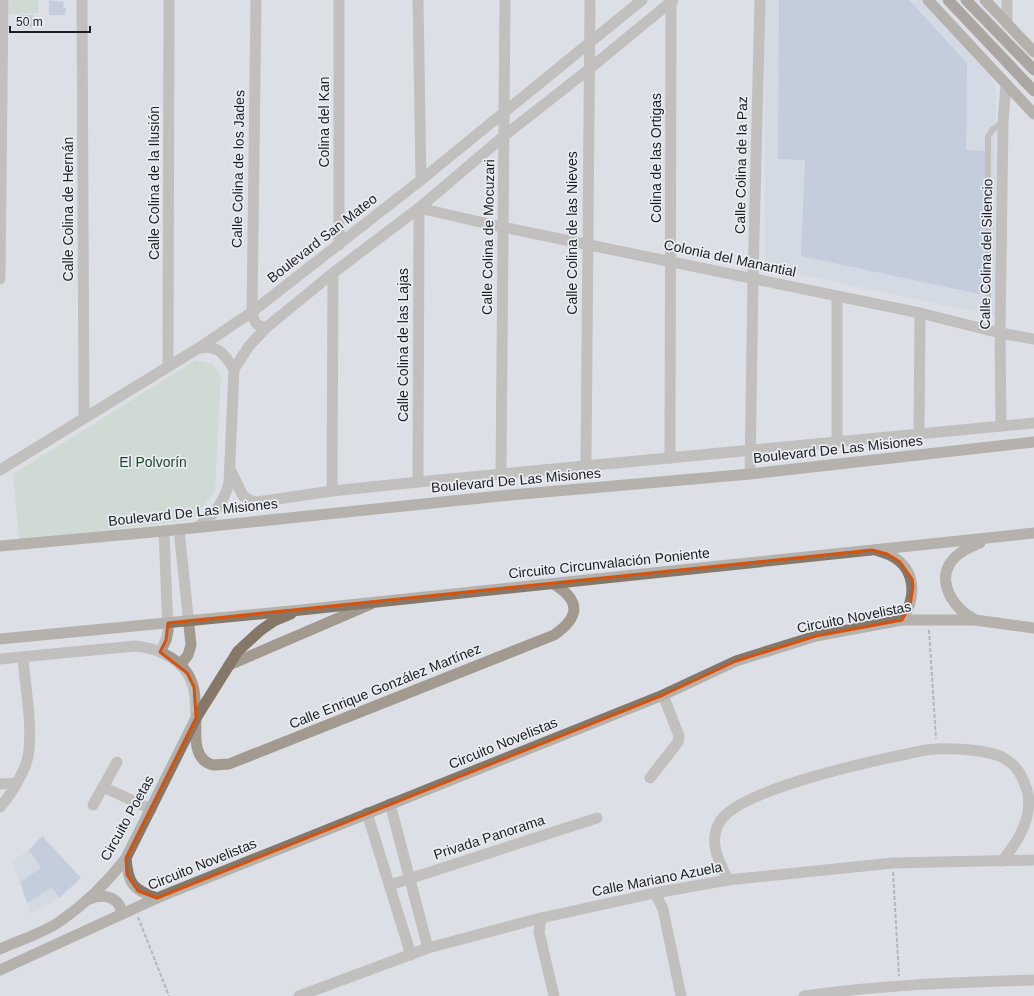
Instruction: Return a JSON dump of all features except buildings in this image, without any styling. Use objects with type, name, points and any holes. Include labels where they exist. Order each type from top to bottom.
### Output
[{"type":"main road","points":[[928,0],[1034,114]]},
{"type":"main road","points":[[948,0],[1034,91]]},
{"type":"main road","points":[[966,0],[1034,70]]},
{"type":"main road","points":[[984,0],[1034,52]]},
{"type":"main road","name":"Boulevard De Las Misiones","points":[[0,546],[164,531],[199,526],[500,496],[750,474],[1034,442]]},
{"type":"main road","name":"Circuito Circunvalación Poniente","points":[[0,639],[301,610],[989,539],[1034,533]]},
{"type":"main road","points":[[975,620],[963,612],[953,601],[948,588],[946,573],[949,565],[960,553],[989,539]]},
{"type":"main road","points":[[872,550],[894,557],[905,567],[912,579],[912,596],[902,620]]},
{"type":"main road","name":"Circuito Poetas","points":[[0,949],[58,922],[89,899],[113,874],[126,858],[196,718],[238,651],[261,630],[274,621],[301,610]]},
{"type":"main road","name":"Circuito Novelistas","points":[[0,970],[158,898],[663,695],[736,661],[816,636],[902,620],[975,620],[1034,628]]},
{"type":"main road","points":[[126,858],[127,874],[131,883],[138,891],[158,898]]},
{"type":"main road","points":[[89,899],[100,896],[111,898],[120,905],[122,914]]},
{"type":"street","points":[[0,279],[3,0]]},
{"type":"street","name":"Calle Colina de Hernán","points":[[82,0],[84,418]]},
{"type":"street","name":"Calle Colina de la Ilusión","points":[[168,365],[169,0]]},
{"type":"street","name":"Calle Colina de los Jades","points":[[252,312],[256,0]]},
{"type":"street","name":"Colina del Kan","points":[[339,0],[339,245]]},
{"type":"street","points":[[418,0],[421,180]]},
{"type":"street","name":"Calle Colina de Mocuzari","points":[[501,474],[505,0]]},
{"type":"street","name":"Calle Colina de las Nieves","points":[[586,466],[588,70],[590,0]]},
{"type":"street","name":"Boulevard San Mateo","points":[[0,470],[168,365],[197,349],[252,312],[421,180],[642,0]]},
{"type":"street","name":"Calle Colina de la Paz","points":[[750,474],[760,0]]},
{"type":"street","points":[[1007,0],[1007,24]]},
{"type":"street","points":[[199,526],[210,518],[219,508],[226,496],[230,469],[234,369],[249,346],[267,328],[333,273],[419,208],[504,136],[672,1]]},
{"type":"street","name":"Colina de las Ortigas","points":[[670,458],[672,1]]},
{"type":"street","name":"Calle Colina del Silencio","points":[[1001,426],[1000,333],[1003,122],[1006,84]]},
{"type":"street","name":"Colonia del Manantial","points":[[419,208],[502,227],[920,313],[1000,333],[1034,339]]},
{"type":"street","name":"Calle Colina de las Lajas","points":[[418,482],[419,208]]},
{"type":"street","points":[[332,490],[333,273]]},
{"type":"street","points":[[836,442],[837,296]]},
{"type":"street","points":[[252,312],[256,325],[267,328]]},
{"type":"street","points":[[919,434],[920,313]]},
{"type":"street","points":[[197,349],[210,346],[218,350],[223,354],[234,369]]},
{"type":"street","name":"Boulevard De Las Misiones","points":[[230,469],[243,496],[251,501],[265,502],[332,490],[1034,423]]},
{"type":"street","points":[[178,529],[191,645],[188,655],[180,665]]},
{"type":"street","points":[[160,652],[166,640],[168,623],[164,531]]},
{"type":"street","name":"Calle Enrique González Martínez","points":[[196,718],[196,747],[201,758],[212,765],[229,764],[554,635],[567,626],[573,616],[574,608],[570,597],[554,584]]},
{"type":"street","points":[[229,665],[375,602]]},
{"type":"street","points":[[0,659],[135,646],[148,647],[160,652],[180,665],[187,673],[194,687],[196,718]]},
{"type":"street","points":[[0,807],[7,799],[16,783],[24,767],[29,751],[30,736],[23,657]]},
{"type":"street","points":[[650,778],[679,739],[678,729],[663,695]]},
{"type":"street","points":[[728,880],[717,859],[714,845],[720,821],[730,811],[754,798],[807,778],[872,761],[936,748],[976,751],[1001,757],[1016,767],[1024,779],[1028,796],[1027,816],[1021,835],[1002,861]]},
{"type":"street","points":[[93,805],[117,762]]},
{"type":"street","points":[[0,784],[16,783]]},
{"type":"street","points":[[103,787],[151,809]]},
{"type":"street","points":[[390,804],[428,948]]},
{"type":"street","points":[[367,813],[411,955]]},
{"type":"street","name":"Privada Panorama","points":[[390,885],[597,818]]},
{"type":"street","name":"Calle Mariano Azuela","points":[[299,996],[428,948],[540,918],[655,893],[728,880],[893,863],[1034,860]]},
{"type":"street","points":[[655,893],[663,909],[681,996]]},
{"type":"street","points":[[540,918],[539,932],[554,996]]},
{"type":"street","points":[[804,996],[854,989],[899,985],[1034,980]]},
{"type":"lane","points":[[988,306],[988,137],[992,130],[1003,122]]},
{"type":"path","points":[[929,619],[936,748]]},
{"type":"path","points":[[893,863],[899,985]]},
{"type":"path","points":[[135,909],[169,996]]},
{"type":"highlighted area","points":[[872,550],[887,554],[900,562],[912,579],[913,587],[910,605],[902,620],[816,636],[736,661],[663,695],[157,898],[138,891],[127,875],[126,858],[196,718],[194,687],[187,673],[160,652],[166,640],[168,623]]},
{"type":"shaded area","points":[[764,0],[923,0],[989,71],[996,89],[995,316],[765,267]]},
{"type":"shaded area","points":[[42,836],[81,878],[59,898],[31,914],[12,861],[29,850]]},
{"type":"green space","points":[[13,0],[39,0],[38,13],[9,14],[9,2]]},
{"type":"green space","name":"El Polvorín","points":[[196,360],[213,364],[221,376],[215,492],[192,520],[19,540],[13,474]]}]
